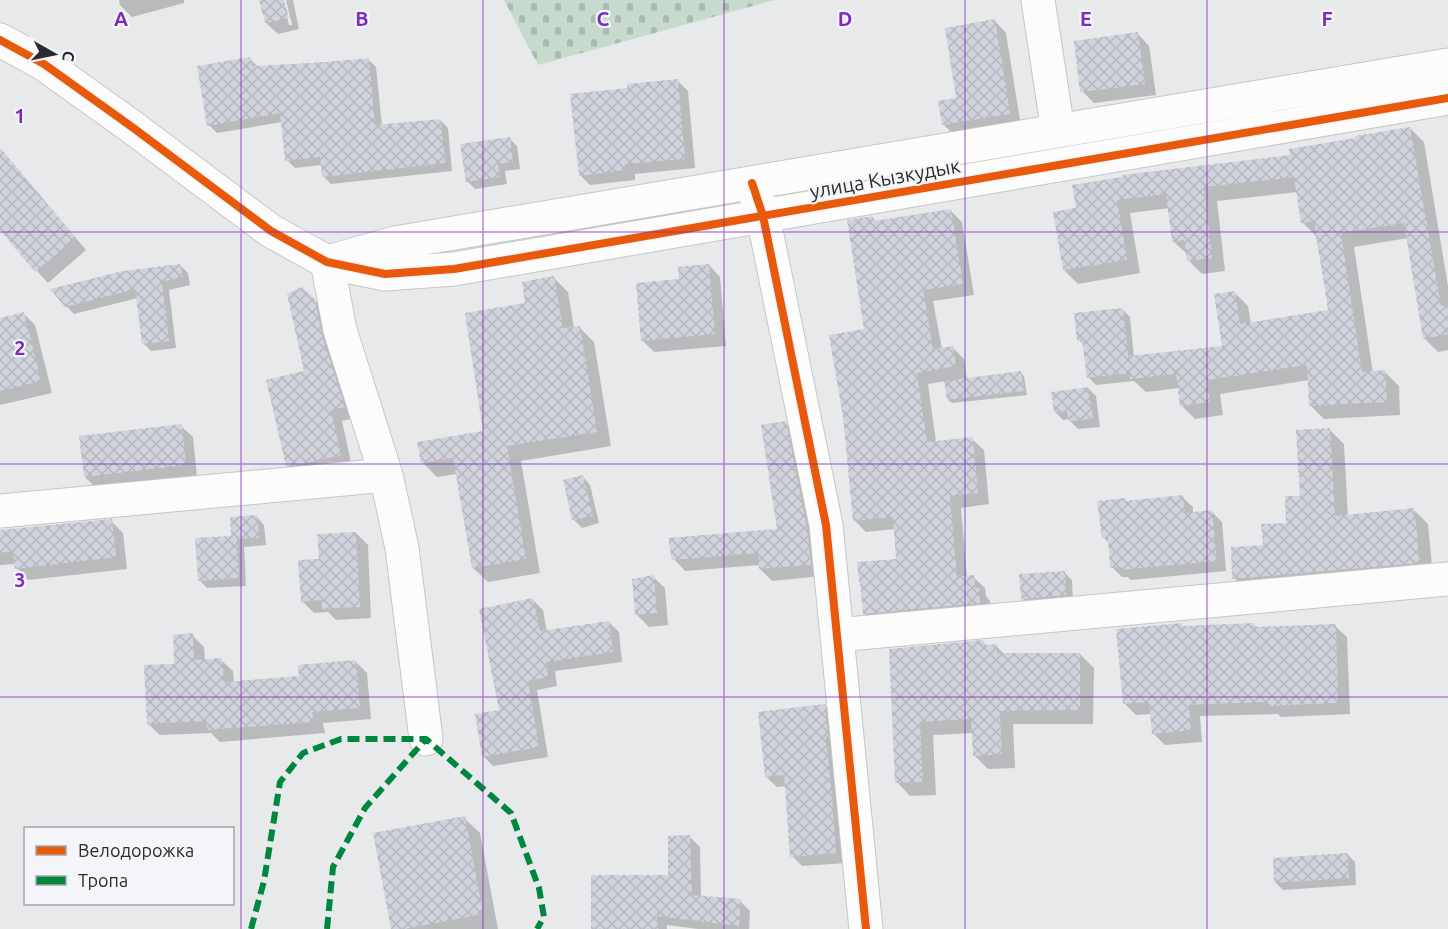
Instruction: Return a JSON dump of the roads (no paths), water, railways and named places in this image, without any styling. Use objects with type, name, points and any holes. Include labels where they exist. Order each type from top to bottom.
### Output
[{"type":"street","points":[[1038,0],[1058,131]]},
{"type":"street","name":"улица Кызкудык","points":[[0,40],[44,64],[272,231],[327,262],[385,274],[454,268],[1448,98]]},
{"type":"street","points":[[426,739],[402,549],[386,475],[340,330],[327,262],[395,243],[1448,65]]},
{"type":"street","points":[[1162,113],[1168,146]]},
{"type":"street","points":[[752,183],[762,216],[826,525],[866,929]]},
{"type":"street","points":[[0,510],[386,475]]},
{"type":"street","points":[[837,635],[1448,579]]}]
